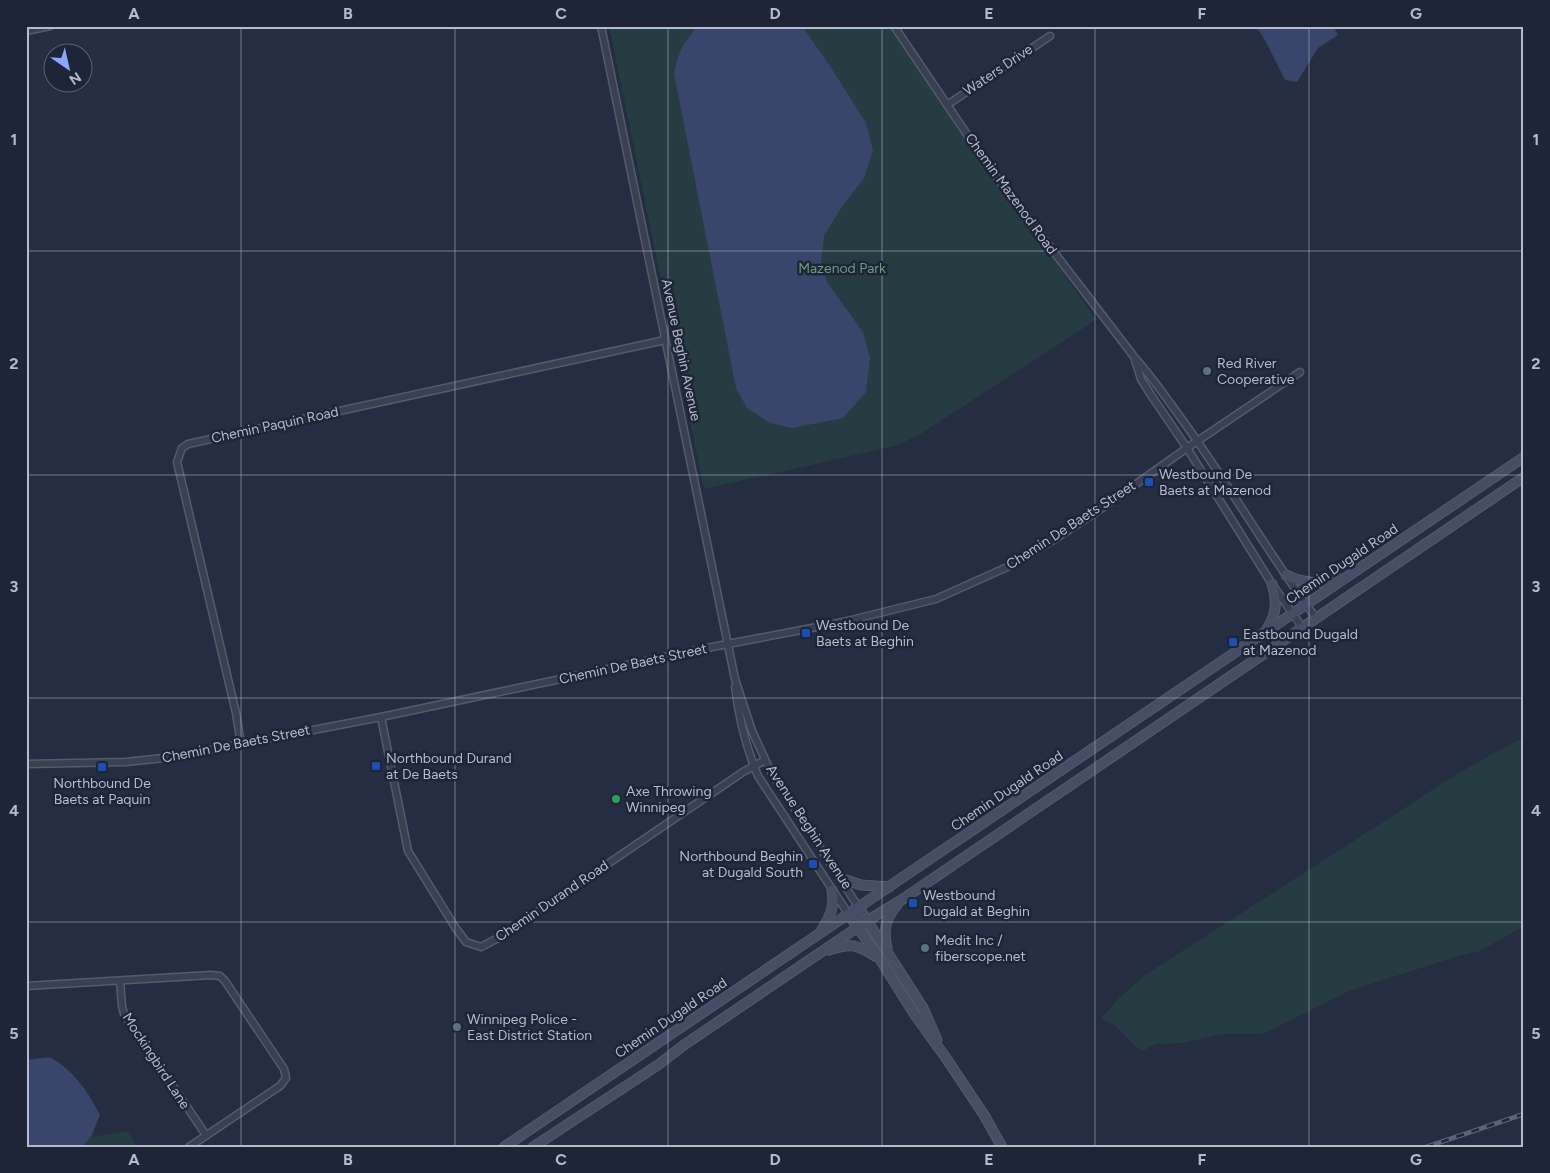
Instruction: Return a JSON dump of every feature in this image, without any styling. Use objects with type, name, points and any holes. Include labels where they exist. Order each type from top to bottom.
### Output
[{"type":"main road","name":"Chemin Dugald Road","points":[[504,1147],[1524,457]]},
{"type":"main road","points":[[533,1147],[858,927],[903,899],[1524,477]]},
{"type":"main road","points":[[1286,575],[1298,581],[1310,583],[1329,582],[1352,574]]},
{"type":"main road","points":[[1264,633],[1273,621],[1275,610],[1276,600],[1272,584]]},
{"type":"main road","points":[[840,878],[861,885],[889,887]]},
{"type":"main road","points":[[819,934],[832,914],[834,898],[832,890]]},
{"type":"main road","points":[[903,899],[890,913],[885,924],[884,956],[915,1015],[946,1058],[1000,1143]]},
{"type":"main road","name":"Avenue Beghin Avenue","points":[[859,908],[884,956]]},
{"type":"main road","name":"Avenue Beghin Avenue","points":[[849,915],[884,956]]},
{"type":"main road","points":[[821,952],[854,945],[884,956]]},
{"type":"street","points":[[26,31],[50,26]]},
{"type":"street","name":"Avenue Beghin Avenue","points":[[601,26],[728,644],[739,715],[748,752],[764,787],[849,915]]},
{"type":"street","name":"Chemin Mazenod Road","points":[[894,26],[989,167],[1150,375],[1197,441],[1316,618]]},
{"type":"street","name":"Waters Drive","points":[[947,105],[1050,36]]},
{"type":"street","name":"Chemin Paquin Road","points":[[241,744],[236,713],[177,462],[182,448],[188,444],[665,340]]},
{"type":"street","name":"Chemin Mazenod Road","points":[[1135,358],[1141,379],[1187,448],[1272,584],[1302,627]]},
{"type":"street","name":"Chemin De Baets Street","points":[[26,764],[145,761],[241,744],[856,619],[936,599],[1014,564],[1052,541],[1095,514],[1197,441],[1300,372]]},
{"type":"street","name":"Avenue Beghin Avenue","points":[[734,679],[752,731],[765,760],[787,798],[859,908]]},
{"type":"street","name":"Chemin Durand Road","points":[[381,717],[408,850],[466,942],[481,947],[500,937],[743,772],[765,760]]},
{"type":"street","points":[[26,986],[220,976],[284,1069],[286,1078],[280,1086],[189,1147]]},
{"type":"street","name":"Mockingbird Lane","points":[[120,982],[124,1014],[206,1136]]},
{"type":"green space","name":"Mazenod Park","points":[[609,26],[892,26],[1096,320],[919,435],[895,446],[704,489]]},
{"type":"green space","points":[[1524,737],[1524,926],[1480,951],[1458,956],[1349,991],[1263,1034],[1221,1034],[1183,1043],[1156,1044],[1142,1051],[1116,1026],[1101,1019],[1119,998],[1145,975],[1434,789]]},
{"type":"green space","points":[[127,1131],[138,1147],[81,1147],[91,1137]]},
{"type":"water","points":[[698,26],[802,26],[866,123],[873,151],[864,178],[841,208],[824,236],[821,261],[827,282],[863,332],[870,358],[866,392],[843,418],[792,428],[770,423],[747,408],[736,388],[674,74],[682,48]]},
{"type":"water","points":[[1256,26],[1333,26],[1338,35],[1318,48],[1297,82],[1285,80]]},
{"type":"water","points":[[50,1057],[73,1075],[100,1115],[91,1137],[81,1147],[26,1147],[26,1060]]},
{"type":"railway","points":[[1426,1147],[1524,1114]]},
{"type":"place","name":"Red River Cooperative","points":[[1207,371]]},
{"type":"place","name":"Westbound De Baets at Mazenod","points":[[1149,482]]},
{"type":"place","name":"Westbound De Baets at Beghin","points":[[806,633]]},
{"type":"place","name":"Eastbound Dugald at Mazenod","points":[[1233,642]]},
{"type":"place","name":"Northbound Durand at De Baets","points":[[376,766]]},
{"type":"place","name":"Northbound De Baets at Paquin","points":[[102,767]]},
{"type":"place","name":"Axe Throwing Winnipeg","points":[[616,799]]},
{"type":"place","name":"Northbound Beghin at Dugald South","points":[[813,864]]},
{"type":"place","name":"Westbound Dugald at Beghin","points":[[913,903]]},
{"type":"place","name":"Medit Inc / fiberscope.net","points":[[925,948]]},
{"type":"place","name":"Winnipeg Police - East District Station","points":[[457,1027]]}]
